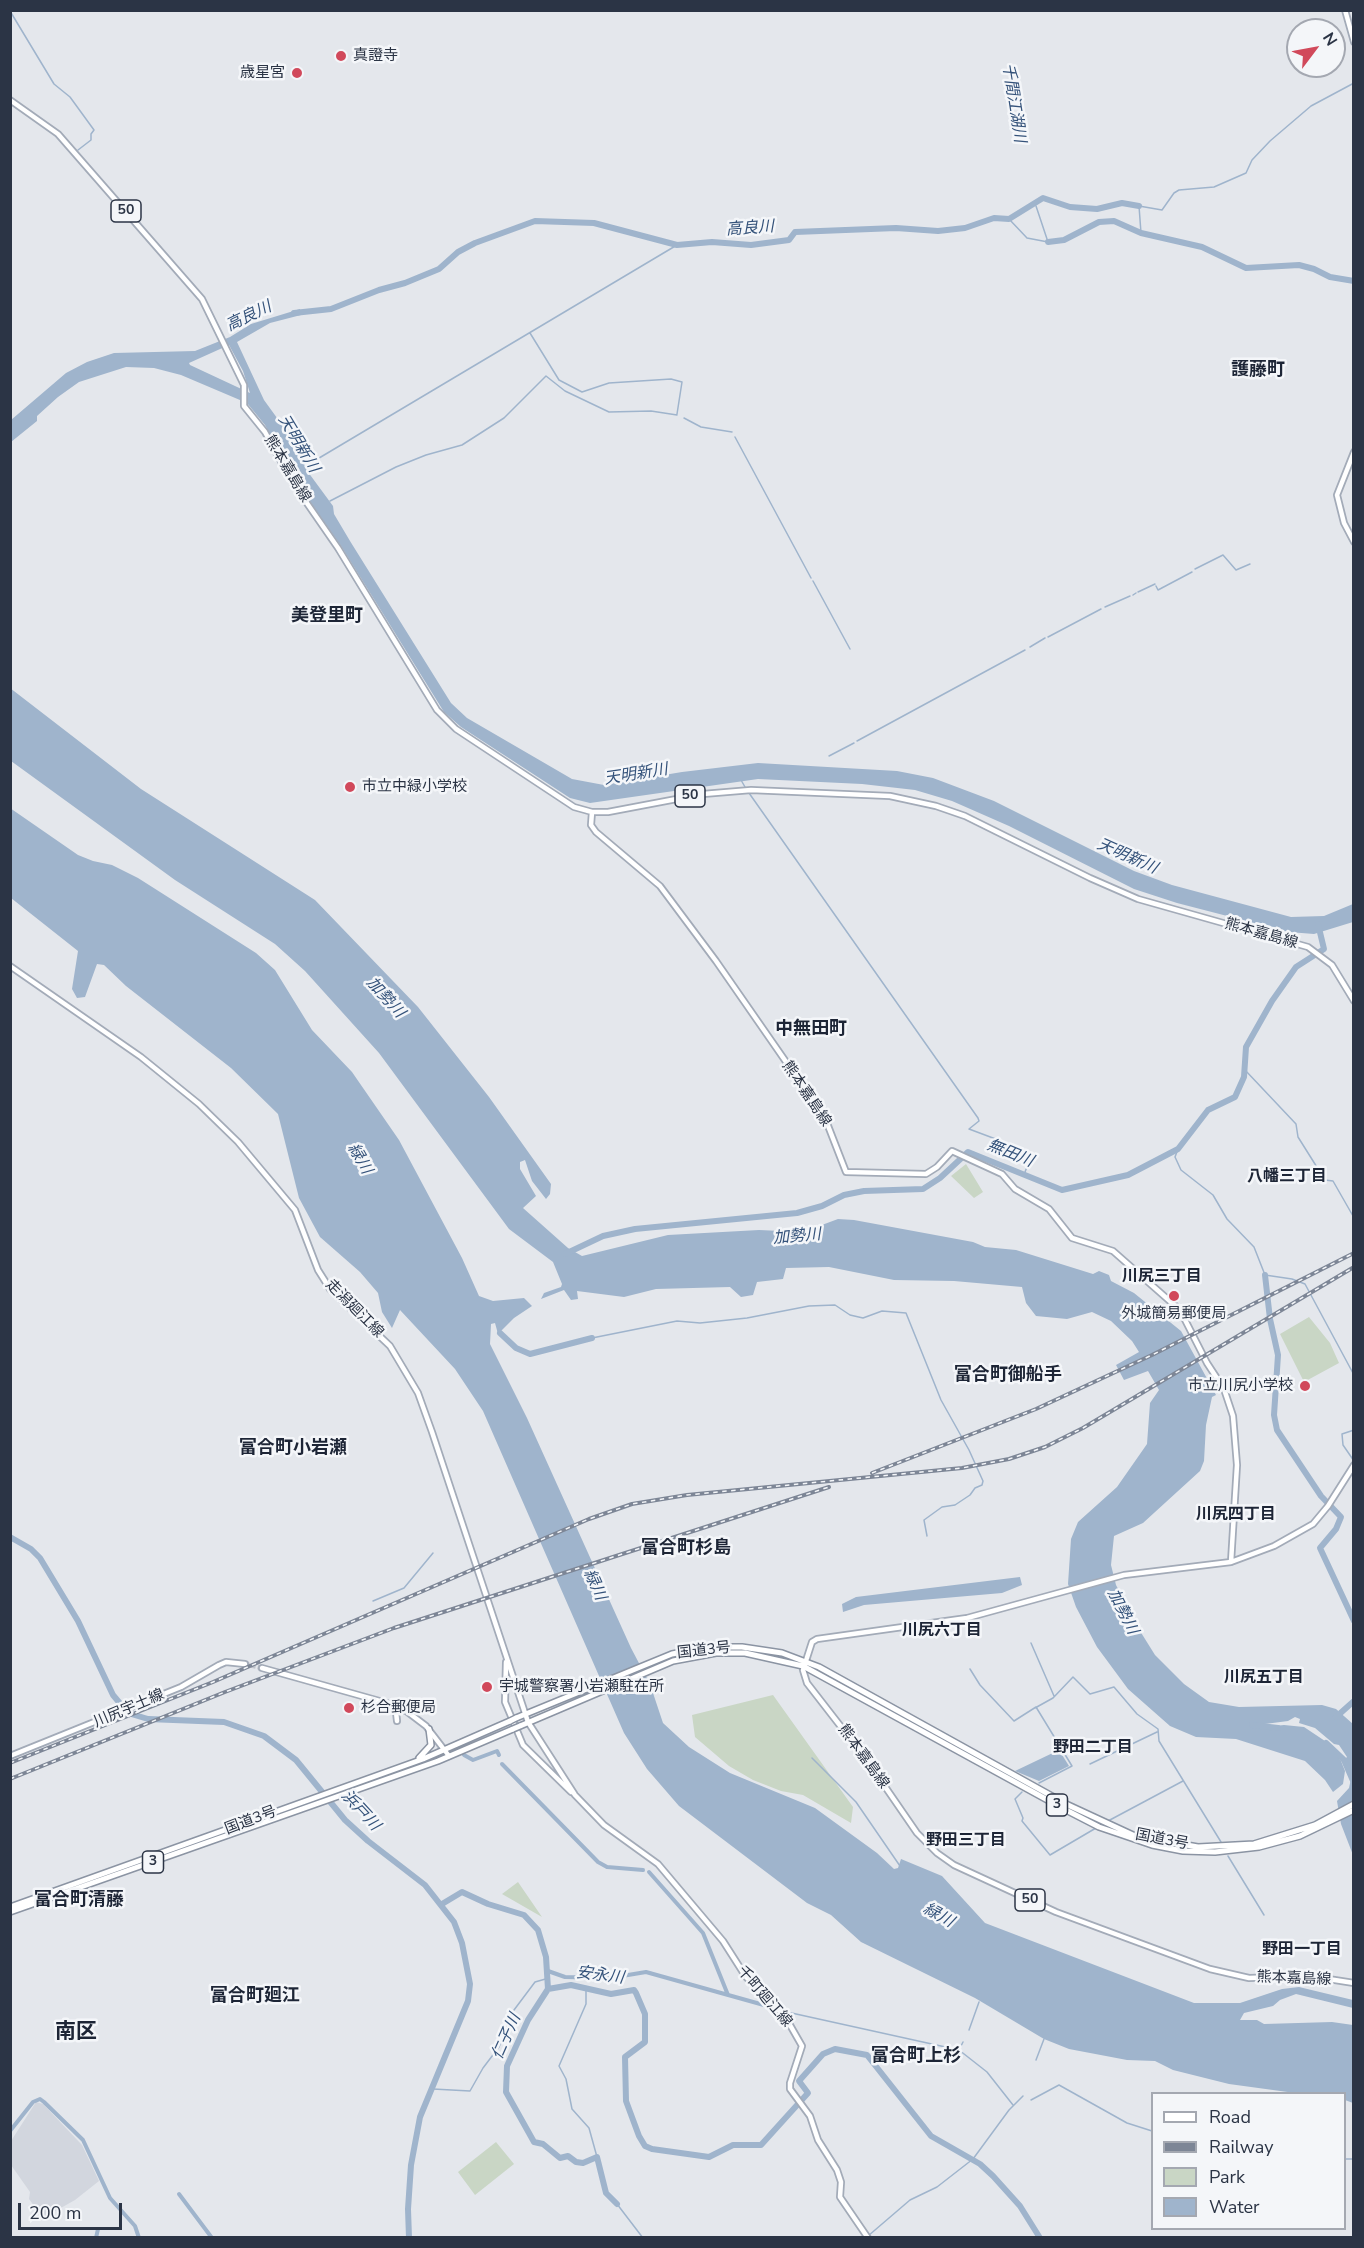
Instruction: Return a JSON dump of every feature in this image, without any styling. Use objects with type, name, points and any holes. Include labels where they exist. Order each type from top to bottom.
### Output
[{"type":"highway","name":"国道3号","points":[[10,1906],[410,1764],[448,1753],[527,1713],[654,1660],[693,1649],[729,1647],[782,1653],[804,1663],[1064,1809],[1126,1838],[1184,1851],[1233,1851],[1276,1844],[1353,1810]]},
{"type":"highway","name":"国道3号","points":[[10,1912],[345,1795],[513,1729],[658,1667],[693,1655],[726,1652],[804,1663]]},
{"type":"highway","points":[[410,1764],[429,1748],[429,1730]]},
{"type":"highway","name":"国道3号","points":[[1331,1820],[1353,1804]]},
{"type":"main road","points":[[1345,10],[1353,42]]},
{"type":"main road","name":"熊本嘉島線","points":[[10,100],[60,137],[202,299],[244,385],[244,406],[265,432],[293,483],[338,548],[442,718],[574,807],[592,812],[732,790],[865,794],[918,800],[965,816],[1090,878],[1138,899],[1308,947],[1328,960],[1353,1001]]},
{"type":"main road","points":[[1353,452],[1337,495],[1344,523],[1353,542]]},
{"type":"main road","name":"熊本嘉島線","points":[[592,812],[591,825],[596,832],[660,886],[716,961],[825,1118],[846,1172],[919,1175],[937,1167],[952,1152],[1002,1174],[1015,1189],[1044,1205],[1072,1239],[1113,1251],[1180,1310],[1207,1363],[1224,1389],[1233,1416],[1237,1465],[1231,1562]]},
{"type":"main road","name":"走潟廻江線","points":[[10,966],[174,1083],[238,1142],[284,1194],[302,1223],[321,1276],[330,1289],[390,1346],[418,1393],[506,1659],[530,1721]]},
{"type":"main road","points":[[804,1663],[812,1642],[817,1639],[967,1618],[1140,1571],[1231,1562],[1274,1546],[1302,1532],[1329,1504],[1353,1465]]},
{"type":"main road","name":"走潟廻江線","points":[[506,1659],[505,1702],[523,1745]]},
{"type":"main road","name":"川尻宇土線","points":[[10,1756],[193,1682],[226,1662],[245,1664]]},
{"type":"main road","name":"熊本嘉島線","points":[[804,1663],[807,1683],[866,1759],[917,1833],[937,1853],[954,1865],[1056,1912],[1210,1969],[1249,1978],[1309,1976],[1353,1983]]},
{"type":"main road","points":[[261,1668],[389,1703],[404,1711]]},
{"type":"main road","points":[[397,1721],[396,1712],[411,1712],[448,1753]]},
{"type":"main road","name":"千町廻江線","points":[[530,1721],[575,1795]]},
{"type":"main road","name":"千町廻江線","points":[[523,1745],[604,1825],[658,1864],[723,1941],[746,1977],[782,2013],[802,2046],[790,2083],[840,2176],[840,2197],[868,2238]]},
{"type":"shaded area","points":[[36,2102],[43,2104],[82,2145],[99,2181],[75,2200],[43,2218],[29,2199],[30,2192],[11,2165],[11,2141]]},
{"type":"green space","points":[[966,1164],[983,1192],[974,1198],[951,1176]]},
{"type":"green space","points":[[1309,1317],[1330,1343],[1339,1363],[1304,1382],[1280,1334]]},
{"type":"green space","points":[[773,1695],[853,1807],[851,1823],[803,1795],[781,1791],[753,1780],[729,1766],[695,1737],[692,1715]]},
{"type":"green space","points":[[518,1882],[542,1917],[502,1894]]},
{"type":"green space","points":[[496,2142],[514,2164],[475,2195],[458,2172]]},
{"type":"water","points":[[300,309],[301,315],[270,323],[237,342],[264,400],[293,440],[308,472],[333,506],[334,514],[350,541],[451,703],[467,718],[572,779],[604,785],[682,772],[758,763],[897,771],[933,778],[994,801],[1134,871],[1172,885],[1291,917],[1324,916],[1353,904],[1353,922],[1314,934],[1289,932],[1177,903],[1134,889],[1009,826],[952,801],[915,790],[862,784],[758,779],[590,803],[570,798],[461,727],[444,712],[341,546],[292,476],[265,425],[247,403],[181,375],[154,368],[126,367],[79,382],[58,397],[37,416],[37,421],[11,442],[11,420],[66,373],[87,362],[114,353],[195,351],[230,337],[251,324]],"holes":[[[229,345],[243,371],[250,393],[189,363]]]},
{"type":"water","points":[[10,688],[141,789],[315,900],[418,1007],[489,1097],[551,1184],[550,1194],[546,1199],[532,1181],[525,1160],[520,1162],[520,1169],[536,1196],[523,1208],[568,1248],[582,1256],[668,1235],[759,1230],[803,1232],[838,1219],[854,1220],[973,1242],[985,1247],[1016,1250],[1093,1274],[1099,1271],[1109,1275],[1111,1281],[1134,1293],[1181,1331],[1216,1395],[1212,1397],[1206,1425],[1204,1461],[1200,1471],[1143,1523],[1114,1536],[1111,1565],[1116,1585],[1155,1655],[1184,1684],[1209,1702],[1239,1707],[1322,1705],[1336,1709],[1353,1724],[1353,1855],[1341,1824],[1337,1801],[1349,1788],[1352,1774],[1345,1759],[1347,1757],[1339,1745],[1334,1744],[1315,1728],[1299,1723],[1300,1719],[1295,1717],[1288,1721],[1265,1724],[1256,1728],[1284,1725],[1304,1727],[1328,1743],[1345,1771],[1343,1784],[1333,1792],[1325,1780],[1305,1761],[1236,1739],[1196,1737],[1170,1726],[1128,1689],[1097,1647],[1076,1607],[1068,1584],[1071,1539],[1078,1522],[1117,1487],[1147,1444],[1150,1403],[1159,1390],[1148,1371],[1124,1380],[1116,1365],[1139,1352],[1132,1341],[1111,1321],[1092,1312],[1067,1319],[1036,1316],[1026,1303],[1022,1287],[954,1281],[894,1280],[829,1267],[786,1268],[783,1279],[757,1282],[753,1295],[741,1297],[730,1287],[656,1289],[624,1297],[577,1291],[578,1299],[571,1300],[564,1290],[541,1299],[544,1293],[561,1287],[562,1284],[553,1262],[509,1229],[379,1053],[305,971],[275,944],[175,880],[11,761]]},
{"type":"water","name":"緑川","points":[[10,808],[78,855],[112,865],[138,878],[256,953],[275,970],[312,1030],[352,1072],[399,1140],[462,1258],[479,1296],[493,1301],[524,1298],[532,1306],[514,1318],[498,1334],[495,1323],[491,1324],[490,1344],[527,1418],[631,1648],[650,1684],[663,1723],[689,1747],[730,1773],[815,1808],[877,1853],[894,1869],[898,1868],[901,1859],[942,1876],[985,1923],[1194,2003],[1240,2003],[1282,1989],[1299,1987],[1353,2000],[1353,2008],[1296,1994],[1280,2000],[1273,2006],[1244,2013],[1240,2020],[1257,2020],[1264,2024],[1332,2022],[1353,2025],[1353,2103],[1346,2100],[1346,2092],[1288,2092],[1229,2084],[1173,2070],[1155,2061],[1127,2060],[1069,2049],[1044,2039],[975,1998],[861,1942],[831,1915],[807,1903],[679,1806],[647,1769],[624,1733],[483,1411],[455,1369],[400,1310],[392,1328],[382,1312],[378,1293],[360,1272],[320,1237],[299,1198],[278,1114],[231,1068],[126,986],[104,965],[97,964],[85,997],[77,998],[72,989],[78,951],[11,898]]},
{"type":"water","points":[[1020,1577],[1022,1585],[1002,1593],[864,1605],[843,1612],[842,1604],[856,1597]]},
{"type":"water","points":[[1059,1750],[1069,1766],[1039,1781],[1015,1771]]},
{"type":"waterway","points":[[10,11],[54,84],[70,97],[94,130],[91,140],[78,150]]},
{"type":"waterway","points":[[1141,233],[1139,206],[1162,210],[1174,193],[1179,190],[1214,187],[1246,173],[1252,160],[1270,141],[1311,106],[1354,83]]},
{"type":"waterway","name":"高良川","points":[[294,313],[331,309],[379,290],[405,283],[439,269],[458,252],[475,243],[535,221],[594,223],[677,245],[712,242],[751,245],[789,240],[795,232],[896,228],[938,231],[965,228],[994,218],[1009,219],[1043,198],[1070,207],[1097,209],[1122,203],[1139,206]]},
{"type":"waterway","name":"高良川","points":[[1009,219],[1027,238],[1048,242],[1036,206]]},
{"type":"waterway","name":"高良川","points":[[1048,242],[1064,240],[1099,222],[1114,221],[1141,233],[1202,247],[1246,268],[1299,265],[1330,277],[1354,281]]},
{"type":"waterway","name":"天明新川","points":[[304,467],[677,245]]},
{"type":"waterway","points":[[530,333],[559,380],[582,392],[609,383],[671,379],[682,382],[677,414]]},
{"type":"waterway","points":[[330,501],[396,467],[426,455],[462,445],[504,418],[546,376],[565,391],[609,412],[651,411],[677,415]]},
{"type":"waterway","points":[[684,418],[701,427],[732,432]]},
{"type":"waterway","points":[[735,437],[811,578]]},
{"type":"waterway","points":[[1195,569],[1223,555],[1236,570],[1250,564]]},
{"type":"waterway","points":[[1156,586],[1158,590],[1192,572]]},
{"type":"waterway","points":[[813,581],[850,649]]},
{"type":"waterway","points":[[1138,592],[1155,584]]},
{"type":"waterway","points":[[1105,607],[1130,596]]},
{"type":"waterway","points":[[1048,637],[1101,609]]},
{"type":"waterway","points":[[1030,647],[1045,638]]},
{"type":"waterway","points":[[857,741],[1025,650]]},
{"type":"waterway","points":[[829,756],[854,743]]},
{"type":"waterway","points":[[741,780],[745,787]]},
{"type":"waterway","points":[[749,793],[978,1118],[979,1121],[969,1129],[1025,1150],[1030,1158],[1024,1175]]},
{"type":"waterway","name":"無田川","points":[[565,1254],[603,1236],[635,1229],[797,1213],[822,1206],[844,1195],[864,1191],[923,1189],[940,1178],[968,1152],[1062,1190],[1128,1175],[1178,1149],[1208,1110],[1235,1097],[1244,1077],[1246,1047],[1272,1001],[1296,967],[1324,949],[1318,924]]},
{"type":"waterway","points":[[1245,1070],[1296,1124],[1298,1137],[1325,1180],[1333,1181],[1353,1216]]},
{"type":"waterway","points":[[1178,1149],[1175,1157],[1181,1170],[1213,1195],[1227,1219],[1254,1247],[1265,1275],[1292,1279],[1305,1284],[1354,1375]]},
{"type":"waterway","points":[[1265,1275],[1270,1319],[1278,1355],[1274,1415],[1277,1430],[1321,1496],[1341,1517],[1336,1529],[1320,1548],[1354,1621]]},
{"type":"waterway","points":[[592,1338],[677,1321],[700,1323],[747,1318],[809,1306],[835,1305],[850,1315],[863,1318],[882,1311],[906,1313],[941,1400],[969,1450],[983,1481],[982,1485],[955,1505],[942,1507],[924,1520],[927,1536]]},
{"type":"waterway","points":[[500,1333],[516,1348],[530,1354],[592,1338]]},
{"type":"waterway","points":[[1354,1430],[1342,1434],[1343,1445],[1354,1461]]},
{"type":"waterway","name":"浜戸川","points":[[10,1537],[31,1549],[40,1558],[78,1621],[113,1695],[128,1713],[148,1719],[224,1722],[264,1736],[296,1760],[345,1820],[425,1885],[454,1922],[462,1943],[470,1984],[468,2001],[420,2117],[411,2165],[409,2238]]},
{"type":"waterway","points":[[373,1601],[404,1588],[433,1553]]},
{"type":"waterway","points":[[1031,1643],[1054,1696]]},
{"type":"waterway","points":[[970,1669],[980,1685],[1014,1721],[1036,1707],[1072,1766],[1039,1783]]},
{"type":"waterway","points":[[1035,1708],[1053,1698],[1073,1677],[1090,1694],[1114,1687],[1137,1714],[1158,1729],[1159,1741],[1221,1842]]},
{"type":"waterway","points":[[1336,1717],[1354,1701]]},
{"type":"waterway","name":"加勢川","points":[[1252,1725],[1278,1728]]},
{"type":"waterway","points":[[1090,1764],[1157,1732]]},
{"type":"waterway","name":"加勢川","points":[[1326,1743],[1344,1760],[1354,1783]]},
{"type":"waterway","points":[[464,1755],[473,1760],[497,1751],[499,1755]]},
{"type":"waterway","points":[[812,1758],[856,1802],[900,1866]]},
{"type":"waterway","points":[[502,1764],[598,1862],[607,1867],[643,1870]]},
{"type":"waterway","points":[[1108,1821],[1183,1781]]},
{"type":"waterway","points":[[1022,1792],[1015,1799],[1023,1818],[1022,1821],[1050,1855],[1096,1828]]},
{"type":"waterway","points":[[1228,1856],[1264,1915]]},
{"type":"waterway","points":[[649,1872],[703,1933],[728,1995]]},
{"type":"waterway","name":"仁子川","points":[[442,1904],[462,1892],[488,1904],[524,1915],[538,1930],[546,1957],[548,1989],[528,2020],[507,2066],[506,2092],[534,2142],[543,2144],[560,2158],[568,2156],[576,2162],[583,2163],[597,2157],[606,2193],[617,2204]]},
{"type":"waterway","points":[[548,1971],[565,1977],[610,1978],[646,1972],[771,2007]]},
{"type":"waterway","points":[[433,2089],[470,2091],[483,2068],[499,2047],[514,2010],[535,1982],[549,1978]]},
{"type":"waterway","name":"安永川","points":[[548,1989],[571,1985],[611,1994],[634,1990],[636,1993],[645,2014],[645,2042],[625,2057],[626,2101],[645,2146],[709,2157],[733,2145],[761,2145],[808,2093],[799,2081],[823,2054],[835,2049],[867,2055],[931,2136],[980,2164],[993,2176],[1020,2206],[1040,2238]]},
{"type":"waterway","points":[[586,1988],[586,2004],[559,2066],[566,2079],[572,2109],[589,2128],[597,2157]]},
{"type":"waterway","points":[[969,2030],[979,2002]]},
{"type":"waterway","points":[[787,2012],[959,2050],[963,2042]]},
{"type":"waterway","points":[[1036,2060],[1044,2039]]},
{"type":"waterway","points":[[959,2050],[987,2072],[1013,2105]]},
{"type":"waterway","points":[[1031,2100],[1059,2085],[1127,2123],[1151,2131]]},
{"type":"waterway","points":[[868,2236],[910,2200],[937,2187],[973,2159],[1009,2110],[1023,2096]]},
{"type":"waterway","points":[[10,2131],[33,2102],[40,2099],[44,2102],[83,2140],[110,2198],[135,2226],[139,2238]]},
{"type":"waterway","points":[[1346,2159],[1354,2159]]},
{"type":"waterway","points":[[179,2194],[212,2238]]},
{"type":"waterway","points":[[617,2204],[643,2238]]},
{"type":"waterway","points":[[96,2238],[98,2229]]},
{"type":"tunnel","points":[[245,1664],[262,1668]]},
{"type":"railway","points":[[872,1473],[1036,1409],[1152,1355],[1354,1253]]},
{"type":"railway","points":[[10,1763],[213,1682],[589,1519],[632,1504],[687,1495],[962,1468],[1009,1459],[1045,1447],[1083,1428],[1354,1267]]},
{"type":"railway","points":[[10,1779],[225,1692],[394,1628],[829,1487]]},
{"type":"place","name":"真證寺","points":[[341,56]]},
{"type":"place","name":"歳星宮","points":[[297,73]]},
{"type":"place","name":"市立中緑小学校","points":[[350,787]]},
{"type":"place","name":"外城簡易郵便局","points":[[1174,1296]]},
{"type":"place","name":"市立川尻小学校","points":[[1305,1386]]},
{"type":"place","name":"宇城警察署小岩瀬駐在所","points":[[487,1687]]},
{"type":"place","name":"杉合郵便局","points":[[349,1708]]},
{"type":"district","name":"護藤町","points":[[1258,371]]},
{"type":"district","name":"美登里町","points":[[327,617]]},
{"type":"district","name":"中無田町","points":[[811,1030]]},
{"type":"district","name":"八幡三丁目","points":[[1287,1177]]},
{"type":"district","name":"川尻三丁目","points":[[1162,1277]]},
{"type":"district","name":"富合町御船手","points":[[1008,1376]]},
{"type":"district","name":"富合町小岩瀬","points":[[293,1449]]},
{"type":"district","name":"川尻四丁目","points":[[1236,1515]]},
{"type":"district","name":"富合町杉島","points":[[686,1549]]},
{"type":"district","name":"川尻六丁目","points":[[942,1631]]},
{"type":"district","name":"川尻五丁目","points":[[1264,1678]]},
{"type":"district","name":"野田二丁目","points":[[1093,1748]]},
{"type":"district","name":"野田三丁目","points":[[966,1841]]},
{"type":"district","name":"富合町清藤","points":[[79,1901]]},
{"type":"district","name":"野田一丁目","points":[[1302,1950]]},
{"type":"district","name":"富合町廻江","points":[[255,1997]]},
{"type":"district","name":"南区","points":[[76,2033]]},
{"type":"district","name":"富合町上杉","points":[[916,2057]]},
{"type":"water label","name":"千間江湖川","points":[[1013,103]]}]
